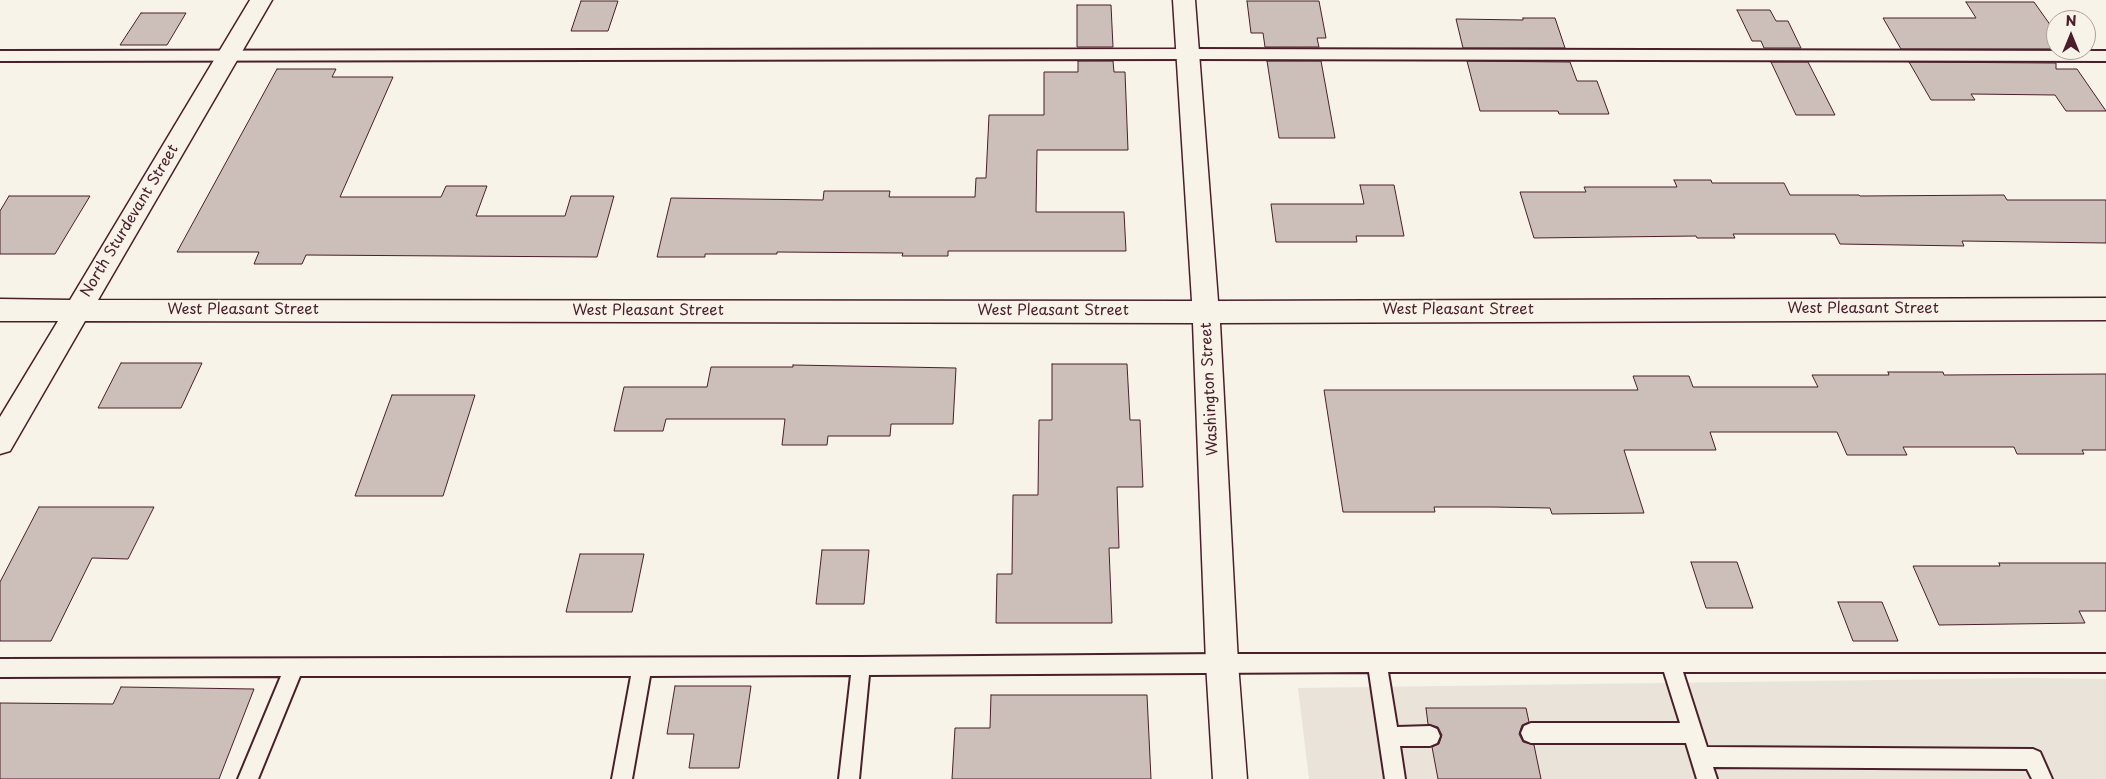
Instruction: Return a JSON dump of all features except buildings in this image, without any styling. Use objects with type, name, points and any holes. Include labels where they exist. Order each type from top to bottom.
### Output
[{"type":"street","name":"North Sturdevant Street","points":[[0,442],[260,0]]},
{"type":"street","name":"Washington Street","points":[[1184,0],[1206,312],[1222,662],[1230,779]]},
{"type":"street","name":"West Pleasant Street","points":[[0,310],[1206,312],[2106,309]]},
{"type":"lane","points":[[0,56],[1188,54],[2106,56]]},
{"type":"lane","points":[[0,668],[861,666],[1222,662],[2106,662]]},
{"type":"lane","points":[[1671,662],[1707,779]]},
{"type":"lane","points":[[1376,663],[1395,779]]},
{"type":"lane","points":[[622,779],[642,666]]},
{"type":"lane","points":[[849,779],[861,666]]},
{"type":"lane","points":[[248,779],[294,667]]},
{"type":"lane","points":[[1532,733],[1692,733]]},
{"type":"lane","points":[[1388,737],[1430,736]]},
{"type":"lane","points":[[1700,757],[2033,759],[2042,779]]},
{"type":"shaded area","points":[[2028,678],[2106,679],[2106,779],[1309,779],[1298,688]]}]
